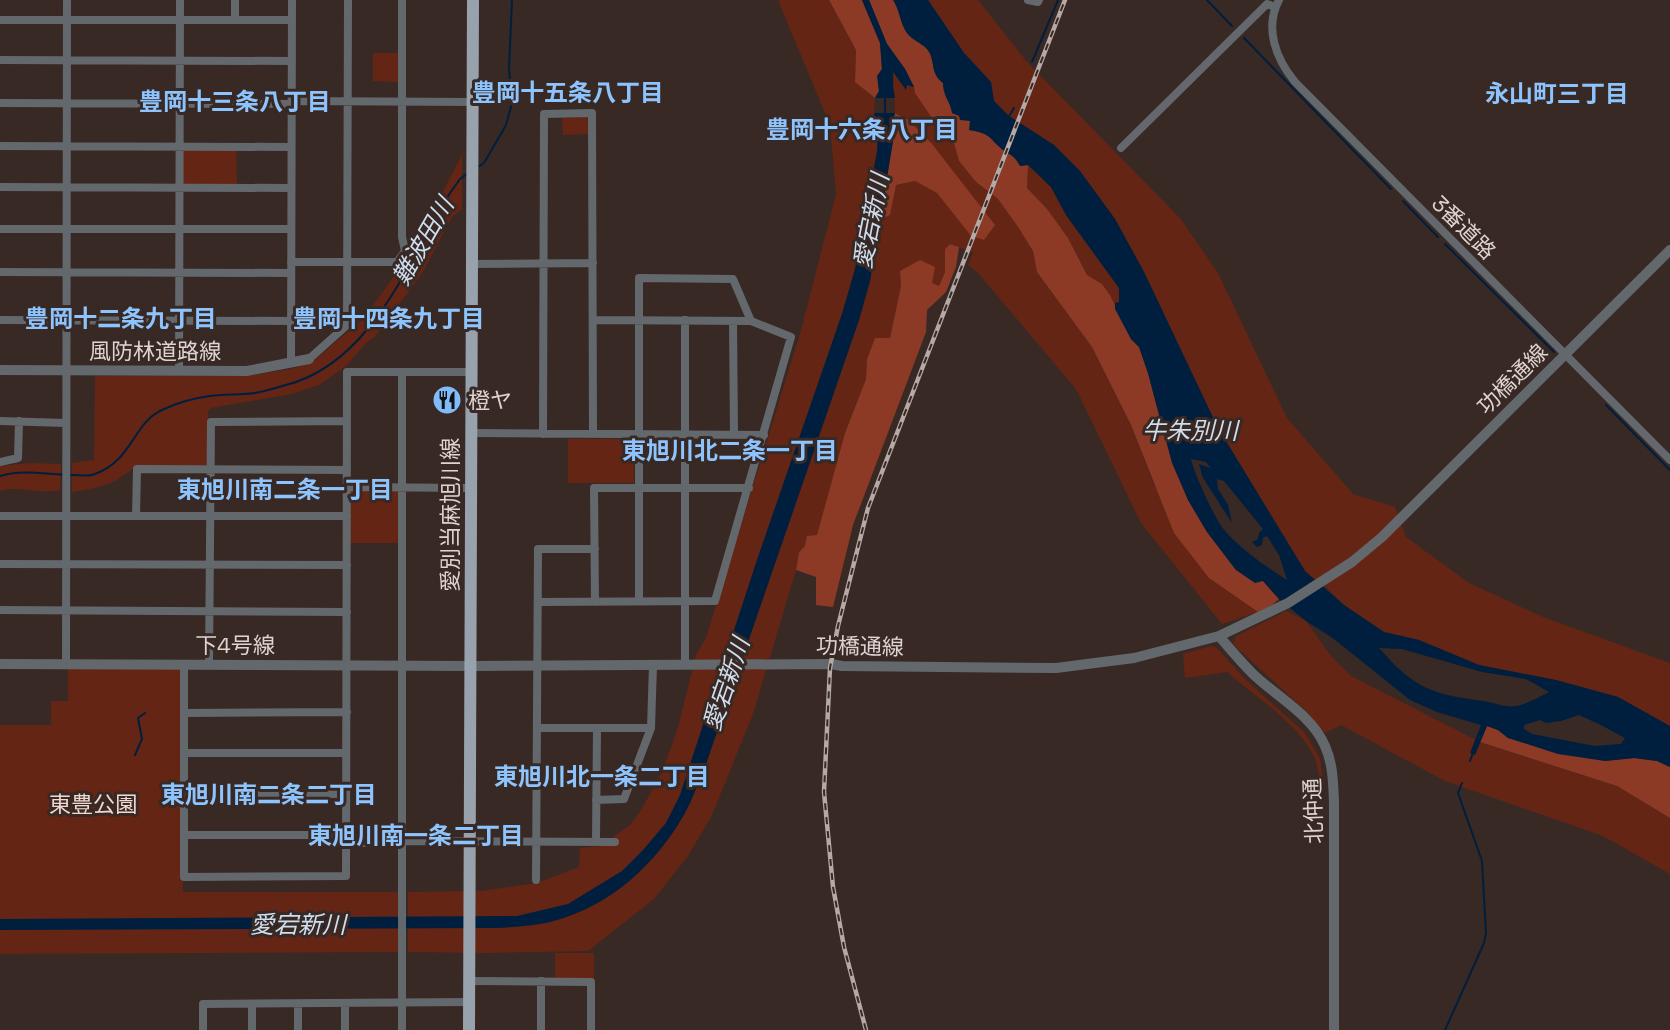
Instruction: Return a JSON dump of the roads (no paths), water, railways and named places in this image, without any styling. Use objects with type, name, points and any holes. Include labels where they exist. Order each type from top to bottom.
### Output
[{"type":"main road","name":"愛別当麻旭川線","points":[[469,1030],[472,0]]},
{"type":"street","points":[[66,664],[68,0]]},
{"type":"street","points":[[179,370],[180,0]]},
{"type":"street","points":[[235,0],[235,19]]},
{"type":"street","points":[[291,363],[292,0]]},
{"type":"street","points":[[309,358],[347,325],[348,0]]},
{"type":"street","points":[[291,262],[397,262],[405,251],[402,237],[402,0]]},
{"type":"street","points":[[1028,0],[1039,0]]},
{"type":"street","points":[[1121,148],[1268,4],[1277,3]]},
{"type":"street","name":"3番道路","points":[[1277,3],[1272,25],[1275,48],[1284,69],[1294,82],[1670,460]]},
{"type":"street","points":[[0,20],[292,20]]},
{"type":"street","points":[[0,60],[292,61]]},
{"type":"street","points":[[0,104],[472,102]]},
{"type":"street","points":[[543,434],[544,114],[592,113],[593,434]]},
{"type":"street","points":[[0,146],[291,147]]},
{"type":"street","points":[[0,187],[291,188]]},
{"type":"street","points":[[0,229],[291,229]]},
{"type":"street","name":"功橋通線","points":[[470,666],[831,664],[842,666],[1056,668],[1134,658],[1219,636],[1288,603],[1326,580],[1382,537],[1670,250]]},
{"type":"street","points":[[471,264],[593,263]]},
{"type":"street","points":[[0,272],[291,273]]},
{"type":"street","points":[[639,602],[639,278],[733,279],[751,321]]},
{"type":"street","points":[[0,320],[291,321]]},
{"type":"street","points":[[538,602],[715,601],[791,337],[751,321],[593,320]]},
{"type":"street","points":[[684,665],[685,320]]},
{"type":"street","points":[[733,321],[734,435]]},
{"type":"street","name":"風防林道路線","points":[[0,370],[247,371],[309,358]]},
{"type":"street","points":[[184,665],[184,877],[346,876],[347,372],[471,372]]},
{"type":"street","points":[[402,372],[402,1030]]},
{"type":"street","points":[[0,421],[66,423]]},
{"type":"street","points":[[0,462],[18,458],[19,421]]},
{"type":"street","points":[[209,665],[211,422],[347,422]]},
{"type":"street","points":[[471,433],[764,435]]},
{"type":"street","points":[[136,516],[137,469],[347,470]]},
{"type":"street","points":[[347,487],[471,488]]},
{"type":"street","points":[[595,602],[594,488],[748,488]]},
{"type":"street","points":[[0,516],[347,516]]},
{"type":"street","points":[[536,879],[538,549],[595,549]]},
{"type":"street","points":[[0,564],[347,565]]},
{"type":"street","points":[[0,610],[347,612]]},
{"type":"street","name":"北仲通","points":[[1219,636],[1253,674],[1310,723],[1320,736],[1329,757],[1333,772],[1334,801],[1334,1030]]},
{"type":"street","name":"下4号線","points":[[0,664],[470,666]]},
{"type":"street","points":[[596,800],[624,799],[651,728],[653,665]]},
{"type":"street","points":[[184,712],[346,712]]},
{"type":"street","points":[[537,728],[597,730],[651,728]]},
{"type":"street","points":[[596,841],[597,730]]},
{"type":"street","points":[[184,753],[346,753]]},
{"type":"street","points":[[184,793],[346,794]]},
{"type":"street","points":[[184,835],[402,842],[469,840],[615,842]]},
{"type":"street","points":[[470,981],[591,982],[591,1030]]},
{"type":"street","points":[[541,981],[541,1030]]},
{"type":"street","points":[[203,1030],[203,1004],[469,1002]]},
{"type":"street","points":[[252,1004],[252,1030]]},
{"type":"street","points":[[298,1004],[298,1030]]},
{"type":"street","points":[[345,1004],[345,1030]]},
{"type":"water","points":[[862,0],[869,0],[887,44],[905,69],[914,87],[907,85],[906,90],[893,72],[895,98],[875,98],[879,91],[877,76],[882,69],[880,43]]},
{"type":"water","name":"牛朱別川","points":[[893,0],[928,0],[964,53],[991,82],[994,101],[1009,116],[1054,145],[1080,171],[1115,219],[1144,272],[1218,428],[1305,571],[1344,605],[1384,632],[1419,640],[1479,665],[1556,680],[1618,697],[1670,726],[1670,767],[1657,761],[1634,758],[1605,761],[1558,754],[1508,738],[1498,730],[1487,726],[1475,755],[1470,753],[1481,725],[1437,712],[1410,700],[1334,639],[1306,621],[1279,599],[1263,581],[1255,583],[1236,570],[1207,532],[1188,500],[1172,463],[1139,347],[1131,339],[1115,309],[1115,303],[1119,302],[1119,288],[1066,215],[1051,187],[1028,165],[1020,166],[1015,158],[989,137],[969,130],[970,121],[960,120],[959,116],[952,113],[943,83],[935,73],[930,53],[908,34]],"holes":[[[1191,459],[1206,462],[1211,468],[1199,464],[1203,478],[1232,523],[1228,505],[1218,489],[1217,479],[1224,481],[1263,529],[1258,539],[1252,542],[1257,547],[1262,545],[1263,538],[1267,536],[1279,555],[1287,580],[1254,557],[1225,531],[1205,496]],[[1379,648],[1402,649],[1482,672],[1526,679],[1549,692],[1519,705],[1503,706],[1436,692],[1414,681]],[[1579,715],[1625,738],[1621,744],[1595,746],[1532,734],[1524,729],[1524,725],[1540,720],[1546,723]]]},
{"type":"water","points":[[874,113],[895,113],[892,124],[893,141],[870,281],[859,320],[705,767],[688,808],[673,832],[646,865],[630,880],[595,905],[575,914],[547,923],[517,927],[0,930],[0,919],[517,916],[568,904],[622,871],[666,823],[680,795],[758,557],[842,314],[855,269],[877,152],[878,135]]},
{"type":"waterway","name":"難波田川","points":[[478,167],[484,163],[506,125],[512,103],[509,69],[512,0]]},
{"type":"waterway","points":[[1032,62],[1058,0]]},
{"type":"waterway","points":[[1207,0],[1232,26]]},
{"type":"waterway","points":[[1244,38],[1391,189]]},
{"type":"waterway","name":"愛宕新川","points":[[885,96],[885,114]]},
{"type":"waterway","points":[[1008,118],[1014,108]]},
{"type":"waterway","name":"難波田川","points":[[0,476],[27,473],[92,475],[108,468],[117,460],[152,416],[162,410],[204,397],[263,391],[316,373],[342,355],[365,333],[402,278],[450,193],[460,179],[468,173]]},
{"type":"waterway","points":[[1403,201],[1438,237]]},
{"type":"waterway","points":[[1445,244],[1554,352]]},
{"type":"waterway","points":[[1606,405],[1670,470]]},
{"type":"waterway","points":[[135,755],[142,739],[138,718],[145,713]]},
{"type":"waterway","points":[[1470,761],[1473,753]]},
{"type":"waterway","points":[[1445,1030],[1484,943],[1486,933],[1482,861],[1458,793],[1462,783]]},
{"type":"railway","points":[[866,1030],[844,947],[833,887],[824,792],[830,668],[838,626],[868,508],[1065,0]]},
{"type":"place","name":"橙ヤ","points":[[447,400]]},
{"type":"district","name":"豊岡十五条八丁目","points":[[568,92]]},
{"type":"district","name":"永山町三丁目","points":[[1557,93]]},
{"type":"district","name":"豊岡十三条八丁目","points":[[235,101]]},
{"type":"district","name":"豊岡十六条八丁目","points":[[862,129]]},
{"type":"district","name":"豊岡十二条九丁目","points":[[121,318]]},
{"type":"district","name":"豊岡十四条九丁目","points":[[389,318]]},
{"type":"district","name":"東旭川北二条一丁目","points":[[730,450]]},
{"type":"district","name":"東旭川南二条一丁目","points":[[285,489]]},
{"type":"district","name":"東旭川北一条二丁目","points":[[602,776]]},
{"type":"district","name":"東旭川南二条二丁目","points":[[269,794]]},
{"type":"district","name":"東旭川南一条二丁目","points":[[416,835]]},
{"type":"park label","name":"東豊公園","points":[[93,804]]}]
